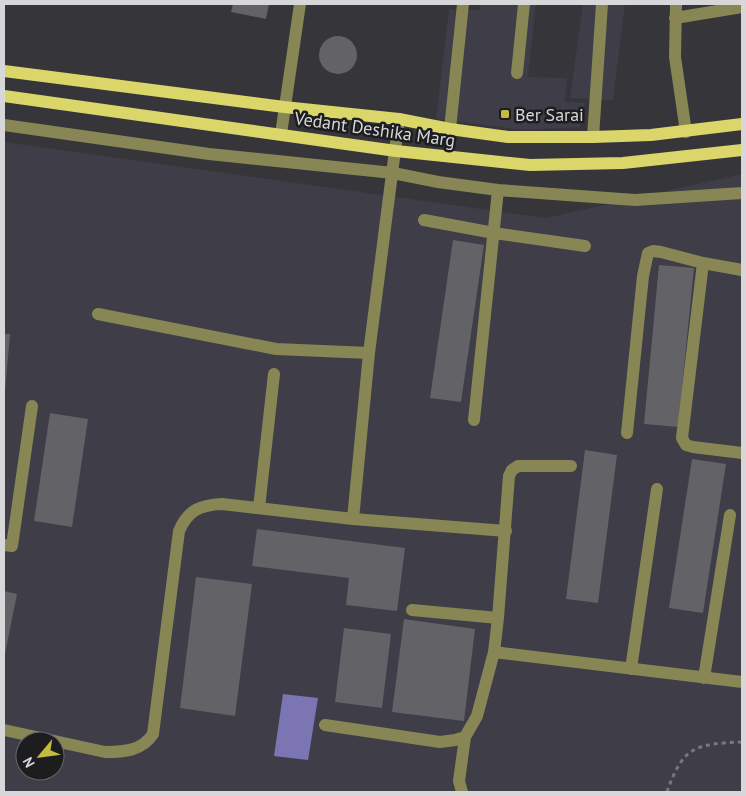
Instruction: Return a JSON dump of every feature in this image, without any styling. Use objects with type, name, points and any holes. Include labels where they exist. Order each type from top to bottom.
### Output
[{"type":"main road","name":"Vedant Deshika Marg","points":[[4,71],[284,107],[399,119],[450,129],[508,136],[593,138],[686,132],[742,124]]},
{"type":"main road","name":"Vedant Deshika Marg","points":[[4,96],[396,151],[530,165],[623,163],[742,150]]},
{"type":"street","points":[[281,134],[300,4]]},
{"type":"street","points":[[450,129],[463,4]]},
{"type":"street","points":[[517,73],[524,4]]},
{"type":"street","points":[[593,138],[602,4]]},
{"type":"street","points":[[676,4],[675,57],[686,132]]},
{"type":"street","points":[[675,18],[742,7]]},
{"type":"street","points":[[353,519],[369,353],[399,119]]},
{"type":"street","points":[[4,125],[209,154],[393,173],[438,182],[498,190],[635,200],[742,192]]},
{"type":"street","points":[[474,420],[498,190]]},
{"type":"street","points":[[424,220],[494,234],[585,246]]},
{"type":"street","points":[[627,433],[643,276],[648,253],[653,251],[661,252],[703,263],[742,270]]},
{"type":"street","points":[[703,263],[682,438],[686,445],[693,447],[742,453]]},
{"type":"street","points":[[98,314],[276,349],[369,353]]},
{"type":"street","points":[[259,508],[274,374]]},
{"type":"street","points":[[4,545],[12,546],[32,406]]},
{"type":"street","points":[[462,792],[459,782],[465,737],[478,716],[494,652],[506,531],[509,476],[512,470],[518,466],[571,466]]},
{"type":"street","points":[[631,669],[657,489]]},
{"type":"street","points":[[4,730],[105,752],[122,752],[136,749],[147,743],[153,734],[179,531],[184,520],[194,510],[208,505],[222,504],[353,519],[506,531]]},
{"type":"street","points":[[704,678],[730,515]]},
{"type":"street","points":[[412,610],[498,618]]},
{"type":"street","points":[[494,652],[742,682]]},
{"type":"street","points":[[325,725],[440,742],[465,737]]},
{"type":"path","points":[[666,792],[681,760],[692,750],[717,743],[742,742]]},
{"type":"shaded area","points":[[481,4],[536,4],[528,77],[567,78],[565,102],[585,103],[580,127],[523,130],[436,119],[449,9],[480,10]]},
{"type":"shaded area","points":[[583,4],[625,4],[613,100],[570,98]]},
{"type":"shaded area","points":[[4,142],[546,218],[742,174],[742,792],[4,792]]},
{"type":"shaded area","points":[[283,694],[318,698],[308,760],[274,756]]},
{"type":"building","points":[[233,4],[269,4],[266,19],[231,12]]},
{"type":"building","points":[[338,36],[351,42],[357,55],[351,68],[338,74],[325,68],[319,55],[325,42]]},
{"type":"building","points":[[453,240],[484,245],[461,402],[430,398]]},
{"type":"building","points":[[659,265],[694,268],[678,427],[644,424]]},
{"type":"building","points":[[4,334],[10,334],[5,391],[4,391]]},
{"type":"building","points":[[50,413],[88,419],[72,527],[34,521]]},
{"type":"building","points":[[585,450],[617,455],[598,603],[566,599]]},
{"type":"building","points":[[692,459],[726,464],[703,613],[669,608]]},
{"type":"building","points":[[257,529],[405,548],[397,611],[346,605],[349,578],[252,566]]},
{"type":"building","points":[[196,577],[252,584],[235,716],[180,708]]},
{"type":"building","points":[[4,591],[17,594],[5,654],[4,654]]},
{"type":"building","points":[[404,619],[475,629],[464,721],[392,712]]},
{"type":"building","points":[[344,628],[391,634],[382,708],[335,702]]},
{"type":"place","name":"Ber Sarai","points":[[505,114]]}]
